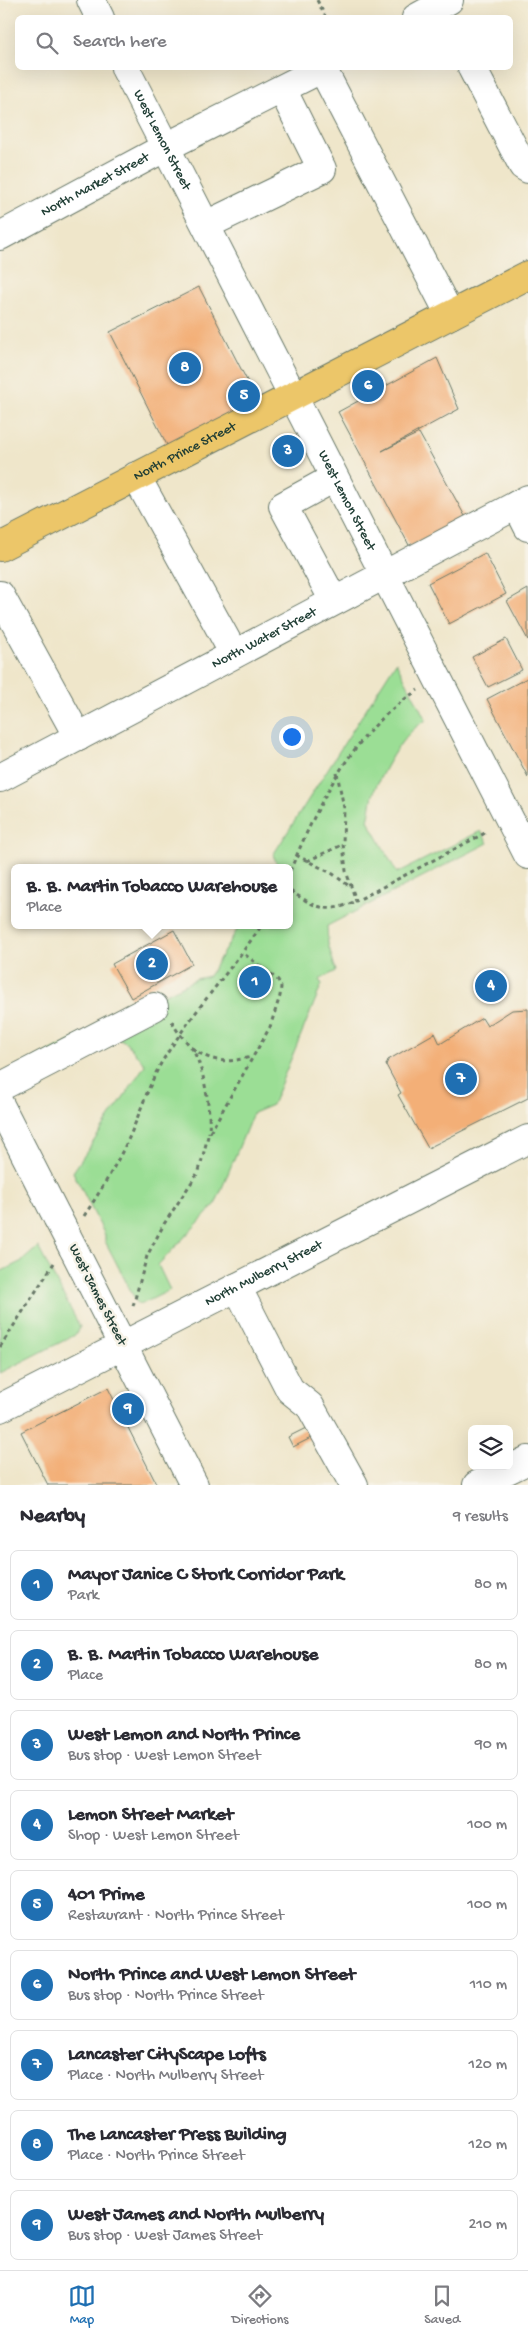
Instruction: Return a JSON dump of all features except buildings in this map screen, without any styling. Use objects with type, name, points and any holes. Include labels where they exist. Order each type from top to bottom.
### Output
[{"type":"highway","name":"North Prince Street","points":[[0,547],[528,275]]},
{"type":"street","points":[[91,0],[98,15]]},
{"type":"street","name":"West Lemon Street","points":[[126,70],[437,678],[508,821],[528,855]]},
{"type":"street","name":"North Market Street","points":[[0,236],[166,147],[319,70]]},
{"type":"street","points":[[324,70],[450,315]]},
{"type":"street","points":[[473,70],[523,166],[528,169]]},
{"type":"street","points":[[206,225],[322,169],[282,90]]},
{"type":"street","points":[[136,476],[234,654]]},
{"type":"street","points":[[334,478],[284,506],[334,601]]},
{"type":"street","name":"North Water Street","points":[[0,778],[384,574],[524,510]]},
{"type":"street","points":[[0,595],[78,737]]},
{"type":"street","points":[[0,1086],[154,1007]]},
{"type":"street","name":"West James Street","points":[[0,1105],[194,1485]]},
{"type":"street","name":"North Mulberry Street","points":[[0,1408],[528,1139]]},
{"type":"street","points":[[237,1287],[290,1390],[310,1406],[354,1485]]},
{"type":"street","points":[[478,1485],[528,1460]]},
{"type":"path","points":[[317,0],[324,15]]},
{"type":"path","points":[[293,864],[315,812],[337,773],[383,718],[402,701],[437,678]]},
{"type":"path","points":[[337,773],[344,808],[343,844],[346,871],[356,901]]},
{"type":"path","points":[[293,892],[318,908],[326,910],[356,901],[508,821]]},
{"type":"path","points":[[307,861],[343,844]]},
{"type":"path","points":[[296,855],[333,874],[350,886]]},
{"type":"path","points":[[0,1347],[66,1236],[119,1158],[162,1062],[179,1036],[259,929]]},
{"type":"path","points":[[208,1136],[270,1027],[280,996],[281,987],[278,980],[243,952]]},
{"type":"path","points":[[179,1036],[190,1046],[213,1061],[231,1062],[251,1058]]},
{"type":"path","points":[[133,1306],[147,1256],[164,1224],[199,1171],[208,1136],[210,1120],[208,1105],[200,1070],[190,1046]]},
{"type":"green space","points":[[396,662],[426,720],[409,733],[390,760],[374,793],[368,820],[397,873],[481,831],[488,843],[327,926],[328,944],[336,971],[319,980],[322,984],[272,1105],[253,1113],[215,1205],[158,1265],[170,1290],[142,1304],[137,1303],[105,1241],[105,1235],[73,1172],[145,1065],[126,1042],[113,1036],[18,1067],[196,979],[209,976],[238,929],[293,929],[293,864],[277,864],[273,855]]},
{"type":"green space","points":[[38,1247],[80,1327],[77,1334],[0,1373],[0,1272],[22,1261]]},
{"type":"place","name":"The Lancaster Press Building","points":[[185,368]]},
{"type":"place","name":"North Prince and West Lemon Street","points":[[368,386]]},
{"type":"place","name":"401 Prime","points":[[244,396]]},
{"type":"place","name":"West Lemon and North Prince","points":[[288,451]]},
{"type":"place","name":"B. B. Martin Tobacco Warehouse","points":[[152,964]]},
{"type":"place","name":"Mayor Janice C Stork Corridor Park","points":[[255,982]]},
{"type":"place","name":"Lemon Street Market","points":[[491,986]]},
{"type":"place","name":"Lancaster CityScape Lofts","points":[[461,1079]]},
{"type":"place","name":"West James and North Mulberry","points":[[128,1409]]}]
